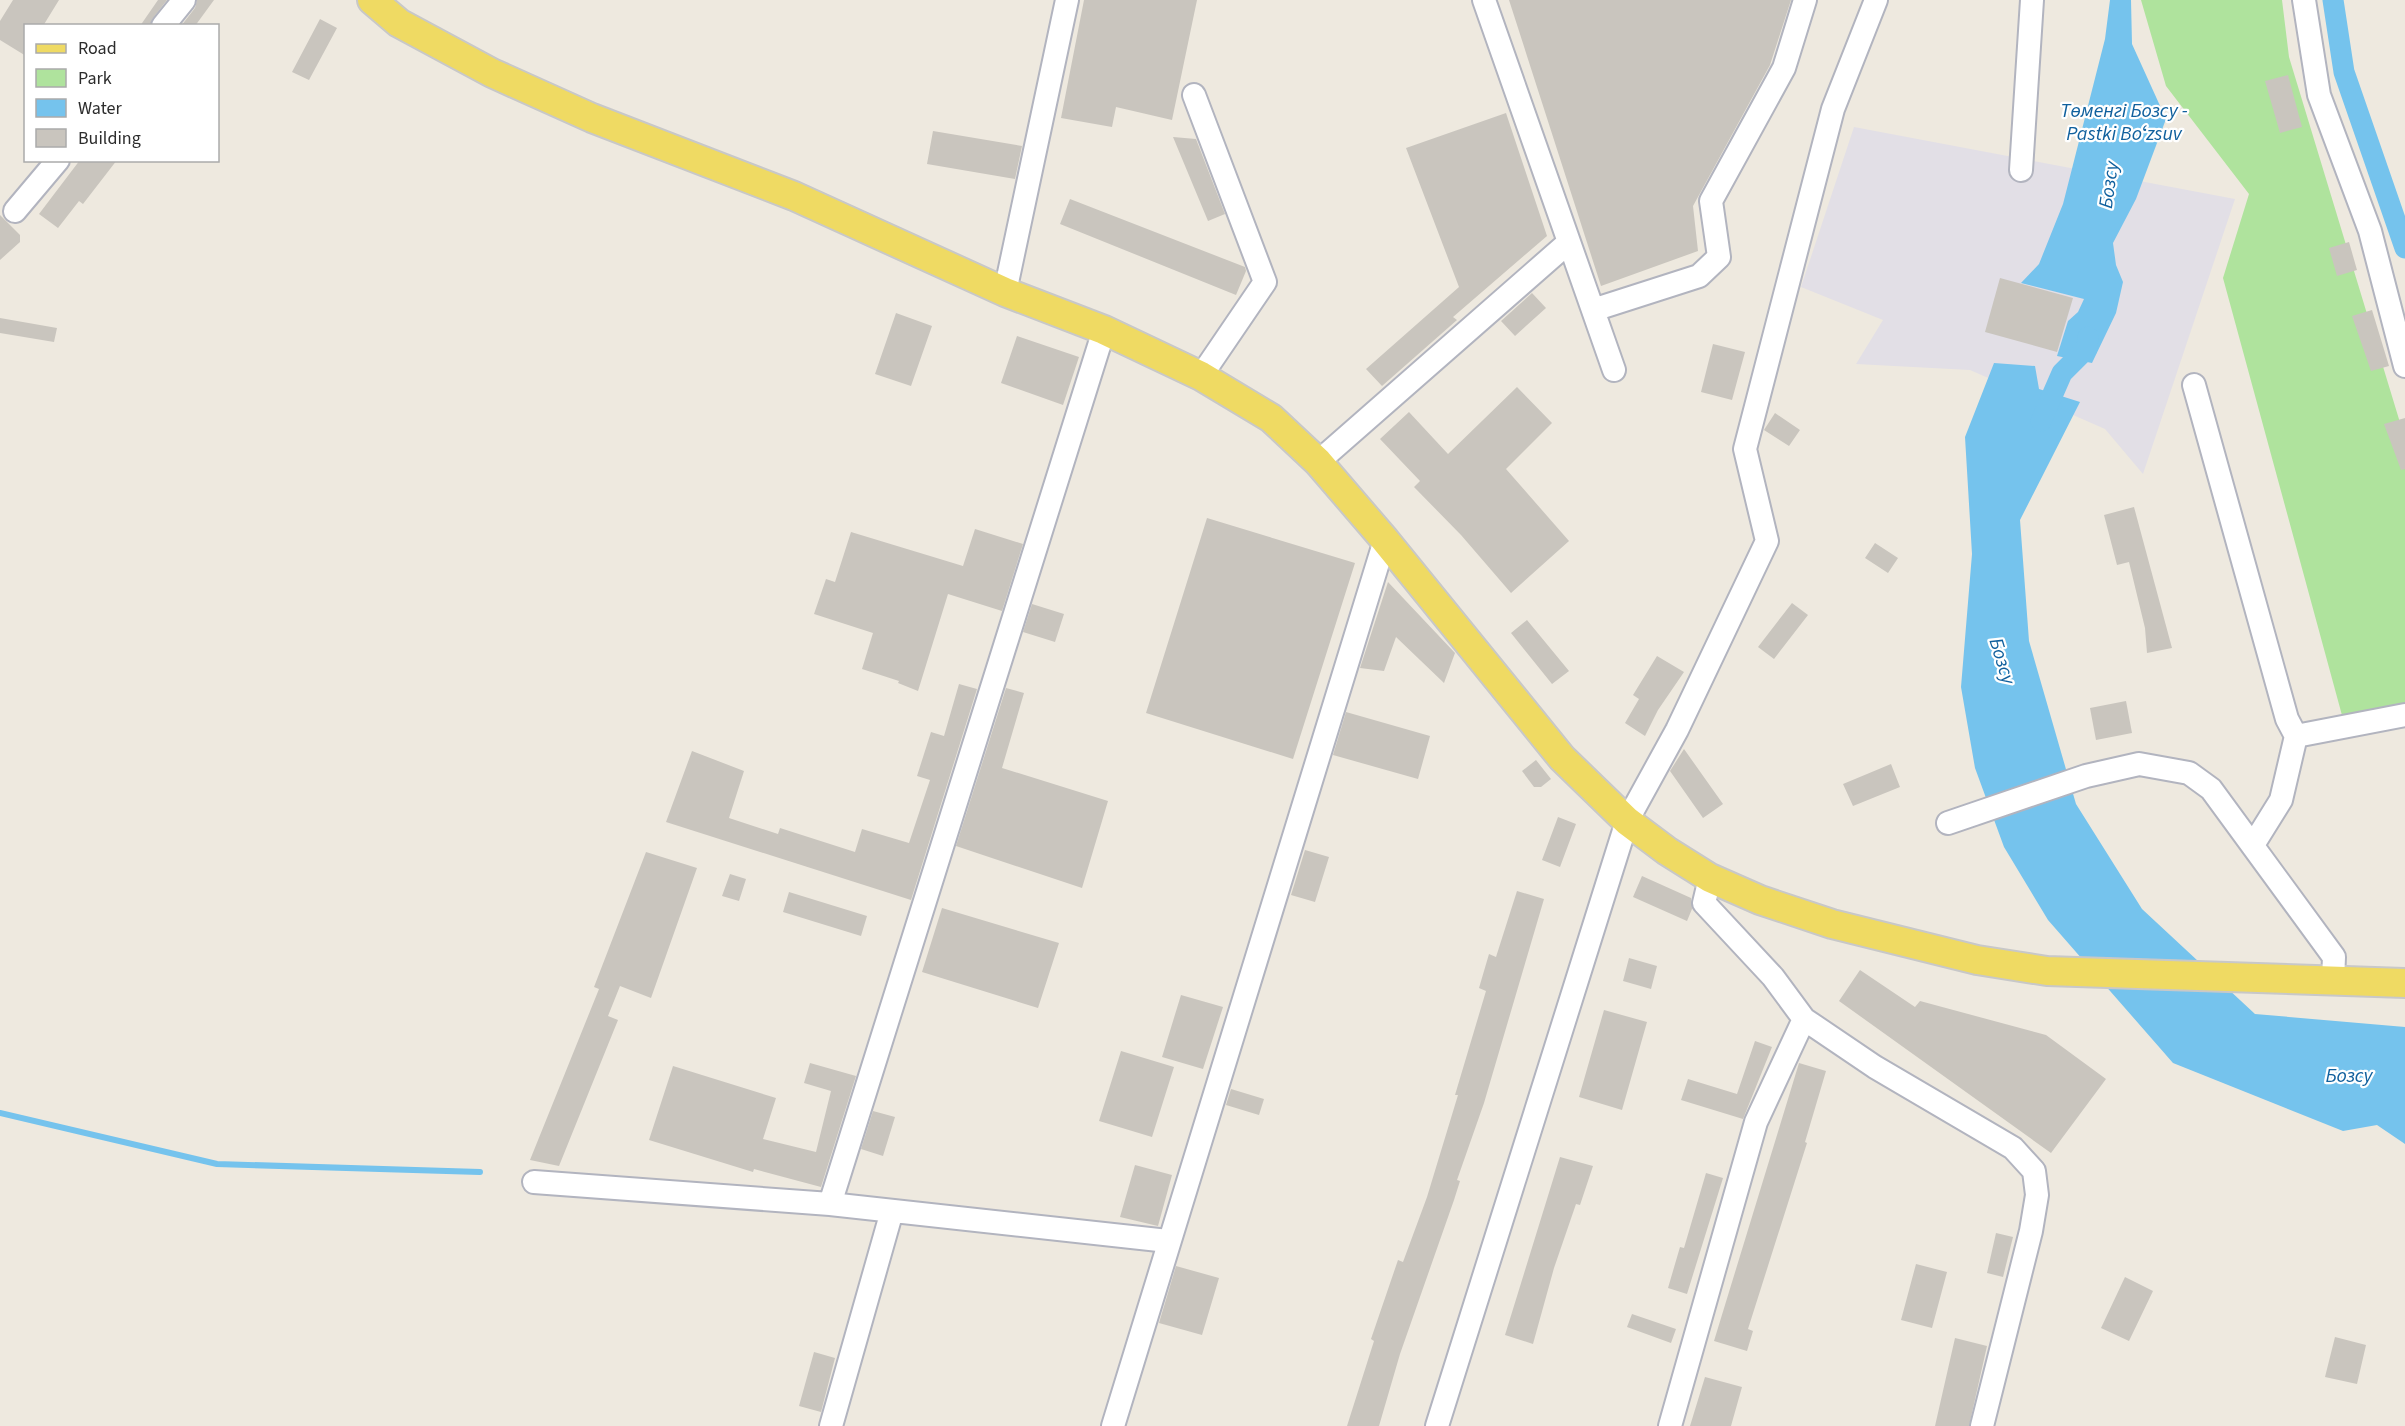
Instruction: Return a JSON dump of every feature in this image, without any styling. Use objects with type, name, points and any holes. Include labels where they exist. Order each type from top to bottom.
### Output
[{"type":"main road","points":[[372,0],[399,23],[492,73],[592,118],[794,196],[1005,292],[1104,330],[1201,376],[1271,418],[1318,462],[1385,540],[1562,758],[1627,821],[1667,851],[1710,878],[1760,900],[1832,924],[1977,960],[2047,971],[2405,983]]},
{"type":"street","points":[[165,24],[184,0]]},
{"type":"street","points":[[1005,292],[1067,0]]},
{"type":"street","points":[[1484,0],[1614,370]]},
{"type":"street","points":[[1437,1426],[1627,821],[1677,730],[1767,541],[1744,449],[1833,110],[1876,0]]},
{"type":"street","points":[[2021,170],[2032,0]]},
{"type":"street","points":[[2304,0],[2319,95],[2370,231],[2405,366]]},
{"type":"street","points":[[1593,310],[1699,276],[1719,257],[1711,201],[1784,68],[1802,3]]},
{"type":"street","points":[[1194,95],[1265,282],[1201,376]]},
{"type":"street","points":[[15,211],[56,162]]},
{"type":"street","points":[[1318,462],[1569,242]]},
{"type":"street","points":[[830,1204],[1104,330]]},
{"type":"street","points":[[2194,385],[2287,719],[2296,736],[2281,800],[2253,846]]},
{"type":"street","points":[[1113,1426],[1385,540]]},
{"type":"street","points":[[2296,736],[2405,715]]},
{"type":"street","points":[[1948,823],[2086,776],[2139,764],[2189,773],[2211,789],[2334,957],[2333,980]]},
{"type":"street","points":[[1710,878],[1704,903],[1773,977],[1804,1019],[1875,1067],[2013,1148],[2034,1171],[2037,1195],[2031,1232],[1982,1426]]},
{"type":"street","points":[[1670,1426],[1756,1122],[1804,1019]]},
{"type":"street","points":[[534,1182],[830,1204],[1168,1241]]},
{"type":"street","points":[[831,1426],[892,1211]]},
{"type":"shaded area","points":[[1854,127],[2235,199],[2143,474],[2105,429],[1970,370],[1856,364],[1883,320],[1801,287]]},
{"type":"green space","points":[[2141,0],[2282,0],[2289,57],[2405,439],[2405,707],[2343,719],[2223,278],[2249,194],[2166,86]]},
{"type":"water","name":"Төменгі Бозсу - Pastki Boʻzsuv","points":[[2110,0],[2131,0],[2132,44],[2166,119],[2136,199],[2113,243],[2116,265],[2123,282],[2116,313],[2092,363],[2057,356],[2068,321],[2078,312],[2084,299],[2021,283],[2039,264],[2063,204],[2105,39]]},
{"type":"water","name":"Бозсу","points":[[1994,363],[2035,366],[2039,389],[2080,402],[2020,520],[2029,641],[2076,804],[2142,909],[2255,1014],[2405,1027],[2405,1144],[2377,1125],[2343,1131],[2173,1063],[2048,920],[2004,847],[1975,768],[1961,687],[1972,554],[1965,437]]},
{"type":"building","points":[[13,0],[59,0],[44,24],[24,24],[24,55],[0,40],[0,21]]},
{"type":"building","points":[[158,0],[167,0],[151,24],[141,24]]},
{"type":"building","points":[[197,0],[214,0],[196,24],[183,24],[195,8]]},
{"type":"building","points":[[1084,0],[1197,0],[1172,120],[1116,107],[1112,127],[1061,118]]},
{"type":"building","points":[[1509,0],[1791,0],[1770,65],[1693,206],[1698,251],[1601,286]]},
{"type":"building","points":[[320,19],[337,28],[309,80],[292,72]]},
{"type":"building","points":[[2288,75],[2302,127],[2280,133],[2265,81]]},
{"type":"building","points":[[1506,113],[1547,236],[1453,317],[1457,320],[1382,386],[1366,369],[1459,287],[1406,148]]},
{"type":"building","points":[[933,131],[1022,146],[1015,179],[927,164]]},
{"type":"building","points":[[1173,137],[1196,139],[1225,214],[1208,221]]},
{"type":"building","points":[[78,162],[115,162],[83,204],[79,201],[58,228],[39,214]]},
{"type":"building","points":[[1070,199],[1245,267],[1246,271],[1236,295],[1060,224]]},
{"type":"building","points":[[0,215],[20,235],[20,242],[0,260]]},
{"type":"building","points":[[2349,242],[2357,270],[2337,276],[2329,248]]},
{"type":"building","points":[[2000,278],[2073,298],[2057,352],[1985,332]]},
{"type":"building","points":[[1532,293],[1546,308],[1515,336],[1501,321]]},
{"type":"building","points":[[2372,310],[2389,366],[2371,371],[2352,316]]},
{"type":"building","points":[[896,313],[932,326],[911,386],[875,374]]},
{"type":"building","points":[[0,318],[57,328],[54,342],[0,333]]},
{"type":"building","points":[[1017,336],[1079,357],[1063,405],[1001,383]]},
{"type":"building","points":[[1713,344],[1745,352],[1732,400],[1701,392]]},
{"type":"building","points":[[1517,387],[1552,423],[1506,469],[1569,541],[1511,593],[1461,535],[1414,487],[1420,481],[1380,439],[1409,412],[1448,454]]},
{"type":"building","points":[[1775,413],[1800,430],[1789,446],[1764,430]]},
{"type":"building","points":[[2405,418],[2405,469],[2401,470],[2384,424]]},
{"type":"building","points":[[2134,507],[2172,648],[2147,653],[2145,628],[2129,562],[2117,565],[2104,515]]},
{"type":"building","points":[[1207,518],[1355,563],[1293,759],[1146,713]]},
{"type":"building","points":[[975,529],[1023,544],[1002,611],[948,594],[918,691],[898,683],[899,681],[862,669],[873,633],[814,614],[826,579],[835,582],[851,532],[963,566]]},
{"type":"building","points":[[1875,543],[1898,558],[1888,573],[1865,558]]},
{"type":"building","points":[[1388,582],[1455,653],[1444,683],[1396,637],[1384,671],[1360,668]]},
{"type":"building","points":[[1792,603],[1808,615],[1774,659],[1758,647]]},
{"type":"building","points":[[1032,604],[1064,614],[1055,642],[1023,632]]},
{"type":"building","points":[[1527,620],[1569,671],[1552,684],[1511,633]]},
{"type":"building","points":[[1657,656],[1684,672],[1658,710],[1645,736],[1625,723],[1639,699],[1633,695]]},
{"type":"building","points":[[959,684],[977,689],[911,900],[666,822],[692,751],[744,771],[729,818],[778,834],[780,828],[855,852],[862,829],[909,843],[930,780],[917,776],[931,732],[944,736]]},
{"type":"building","points":[[1006,688],[1024,693],[1002,768],[1108,801],[1082,888],[956,846]]},
{"type":"building","points":[[2126,701],[2132,733],[2096,740],[2090,708]]},
{"type":"building","points":[[1346,712],[1430,736],[1418,779],[1333,755]]},
{"type":"building","points":[[1684,749],[1723,804],[1703,818],[1670,771]]},
{"type":"building","points":[[1536,760],[1551,779],[1541,787],[1534,787],[1522,771]]},
{"type":"building","points":[[1891,764],[1900,787],[1853,806],[1843,784]]},
{"type":"building","points":[[1558,817],[1576,824],[1560,867],[1542,860]]},
{"type":"building","points":[[1305,850],[1329,857],[1315,902],[1291,895]]},
{"type":"building","points":[[646,852],[697,868],[651,998],[620,986],[608,1016],[618,1020],[559,1166],[530,1160],[599,989],[594,987]]},
{"type":"building","points":[[730,874],[746,879],[739,901],[722,896]]},
{"type":"building","points":[[1642,876],[1691,898],[1692,909],[1687,921],[1633,897]]},
{"type":"building","points":[[1517,891],[1544,899],[1484,1103],[1457,1180],[1460,1181],[1454,1200],[1400,1354],[1379,1426],[1347,1426],[1374,1341],[1371,1339],[1398,1260],[1403,1262],[1427,1197],[1458,1095],[1455,1095],[1486,991],[1479,988],[1489,954],[1496,957]]},
{"type":"building","points":[[789,892],[867,916],[861,936],[783,912]]},
{"type":"building","points":[[942,908],[1059,943],[1038,1008],[922,972]]},
{"type":"building","points":[[1629,958],[1657,966],[1651,989],[1623,981]]},
{"type":"building","points":[[1860,970],[1915,1007],[1920,1001],[2046,1035],[2106,1079],[2051,1153],[1839,1001]]},
{"type":"building","points":[[1181,995],[1223,1007],[1203,1069],[1162,1057]]},
{"type":"building","points":[[1604,1010],[1647,1022],[1622,1110],[1579,1097]]},
{"type":"building","points":[[1755,1041],[1772,1047],[1743,1119],[1681,1100],[1688,1079],[1737,1094]]},
{"type":"building","points":[[1121,1051],[1174,1067],[1152,1137],[1099,1121]]},
{"type":"building","points":[[810,1063],[856,1076],[821,1187],[754,1169],[753,1172],[649,1140],[673,1066],[776,1098],[763,1139],[816,1152],[831,1091],[804,1083]]},
{"type":"building","points":[[1799,1063],[1826,1071],[1805,1142],[1807,1143],[1748,1329],[1753,1331],[1747,1351],[1714,1341]]},
{"type":"building","points":[[1231,1089],[1264,1099],[1259,1115],[1226,1105]]},
{"type":"building","points":[[873,1111],[895,1117],[883,1156],[861,1149]]},
{"type":"building","points":[[1560,1157],[1593,1166],[1580,1205],[1576,1204],[1554,1268],[1533,1344],[1505,1335]]},
{"type":"building","points":[[1135,1165],[1172,1175],[1158,1226],[1120,1217]]},
{"type":"building","points":[[1706,1173],[1723,1178],[1687,1294],[1668,1288],[1680,1247],[1684,1248]]},
{"type":"building","points":[[1996,1233],[2013,1237],[2003,1277],[1987,1273]]},
{"type":"building","points":[[1916,1264],[1947,1272],[1932,1328],[1901,1320]]},
{"type":"building","points":[[1176,1266],[1219,1278],[1202,1335],[1159,1323]]},
{"type":"building","points":[[2125,1277],[2153,1291],[2129,1341],[2101,1328]]},
{"type":"building","points":[[1632,1314],[1676,1329],[1671,1343],[1627,1327]]},
{"type":"building","points":[[2335,1337],[2366,1345],[2357,1384],[2325,1377]]},
{"type":"building","points":[[1955,1338],[1987,1346],[1969,1426],[1935,1426]]},
{"type":"building","points":[[814,1352],[835,1358],[821,1412],[799,1406]]},
{"type":"building","points":[[1705,1377],[1742,1387],[1731,1426],[1690,1426]]},
{"type":"waterway","points":[[2333,0],[2344,72],[2405,248]]},
{"type":"waterway","name":"Бозсу","points":[[2041,421],[2062,373],[2087,348],[2088,337]]},
{"type":"waterway","points":[[0,1113],[217,1164],[480,1172]]}]
